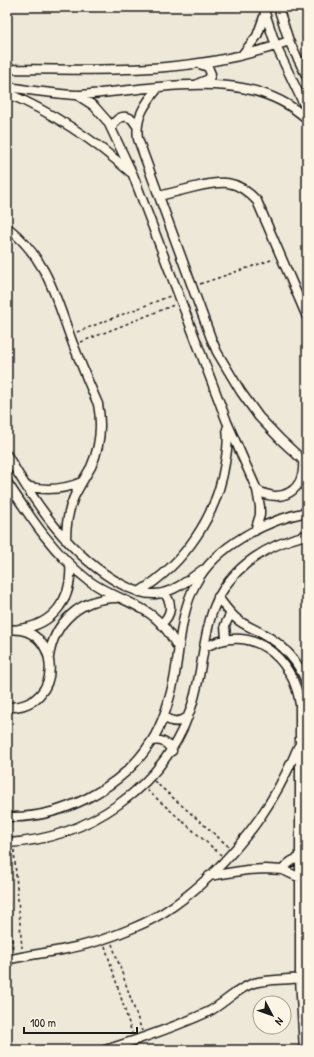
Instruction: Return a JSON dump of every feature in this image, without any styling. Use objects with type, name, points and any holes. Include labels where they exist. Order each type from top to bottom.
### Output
[{"type":"street","points":[[278,7],[289,41],[307,77]]},
{"type":"street","points":[[264,10],[276,46],[307,111]]},
{"type":"street","points":[[242,55],[257,36],[264,10]]},
{"type":"street","points":[[7,69],[128,69],[200,64],[242,55],[289,41]]},
{"type":"street","points":[[194,85],[206,81],[210,77],[210,69],[200,64]]},
{"type":"street","points":[[7,87],[76,95],[194,85],[225,85],[242,87],[274,97],[307,119]]},
{"type":"street","points":[[158,88],[144,106],[138,119],[138,139],[211,338],[232,379],[250,405],[264,423],[305,463],[299,484],[294,490],[287,494],[279,497],[271,497],[257,490]]},
{"type":"street","points":[[7,93],[49,113],[79,131],[107,152],[133,175]]},
{"type":"street","points":[[76,95],[94,106],[104,116],[112,128],[133,175],[227,422],[257,490],[260,511],[258,524],[255,531]]},
{"type":"street","points":[[112,128],[116,120],[124,116],[132,119],[137,126]]},
{"type":"street","points":[[159,196],[219,182],[232,184],[244,189],[257,201],[307,317]]},
{"type":"street","points":[[7,227],[25,244],[49,279],[73,345],[98,404],[100,436],[91,467],[71,506],[67,522],[66,540]]},
{"type":"street","points":[[140,592],[160,578],[177,561],[192,543],[205,523],[217,497],[224,468],[227,445],[227,422]]},
{"type":"street","points":[[7,455],[26,486],[50,520],[66,540],[87,561],[112,579],[140,592],[149,594],[164,593],[186,581],[206,567],[223,551],[255,531],[284,518],[307,512]]},
{"type":"street","points":[[7,482],[26,511],[52,545],[70,564],[96,586],[118,598],[144,609],[162,624],[171,635],[178,648]]},
{"type":"street","points":[[26,486],[42,489],[58,489],[82,482]]},
{"type":"street","points":[[10,843],[47,837],[78,827],[114,808],[150,778],[172,751],[188,717],[194,699],[212,610],[218,597],[229,580],[252,560],[278,544],[307,535]]},
{"type":"street","points":[[10,630],[30,627],[43,622],[58,609],[70,583],[70,564]]},
{"type":"street","points":[[7,817],[22,817],[47,813],[72,805],[95,794],[127,770],[145,751],[152,741],[164,717],[174,680],[178,648],[189,598],[206,567]]},
{"type":"street","points":[[162,624],[170,611],[170,601],[164,593]]},
{"type":"street","points":[[218,597],[231,613],[247,625],[271,638],[285,650],[297,663],[307,684]]},
{"type":"street","points":[[7,707],[27,704],[33,701],[43,691],[47,685],[50,672],[50,649],[56,633],[71,613],[93,601],[118,598]]},
{"type":"street","points":[[226,639],[225,625],[231,613]]},
{"type":"street","points":[[10,630],[30,634],[36,638],[42,644],[49,658]]},
{"type":"street","points":[[204,648],[226,639],[242,639],[258,643],[273,652],[285,665],[294,680],[299,696],[303,858],[300,978],[306,1039],[304,1050]]},
{"type":"street","points":[[164,717],[170,721],[178,722],[188,717]]},
{"type":"street","points":[[152,741],[162,741],[168,744],[172,751]]},
{"type":"street","points":[[10,959],[68,949],[106,938],[132,929],[167,911],[192,892],[226,860],[251,832],[269,806],[300,743]]},
{"type":"street","points":[[283,870],[290,862],[303,858]]},
{"type":"street","points":[[209,876],[247,870],[283,870],[292,875],[303,877]]},
{"type":"street","points":[[105,1050],[145,1038],[209,1012],[238,992],[255,983],[300,978]]},
{"type":"path","points":[[192,287],[281,256]]},
{"type":"path","points":[[70,335],[178,293]]},
{"type":"path","points":[[73,345],[181,302]]},
{"type":"path","points":[[150,778],[234,851]]},
{"type":"path","points":[[142,786],[226,860]]},
{"type":"path","points":[[10,843],[23,956]]},
{"type":"path","points":[[7,885],[10,959]]},
{"type":"path","points":[[106,938],[145,1038]]},
{"type":"path","points":[[106,938],[134,1041]]}]
